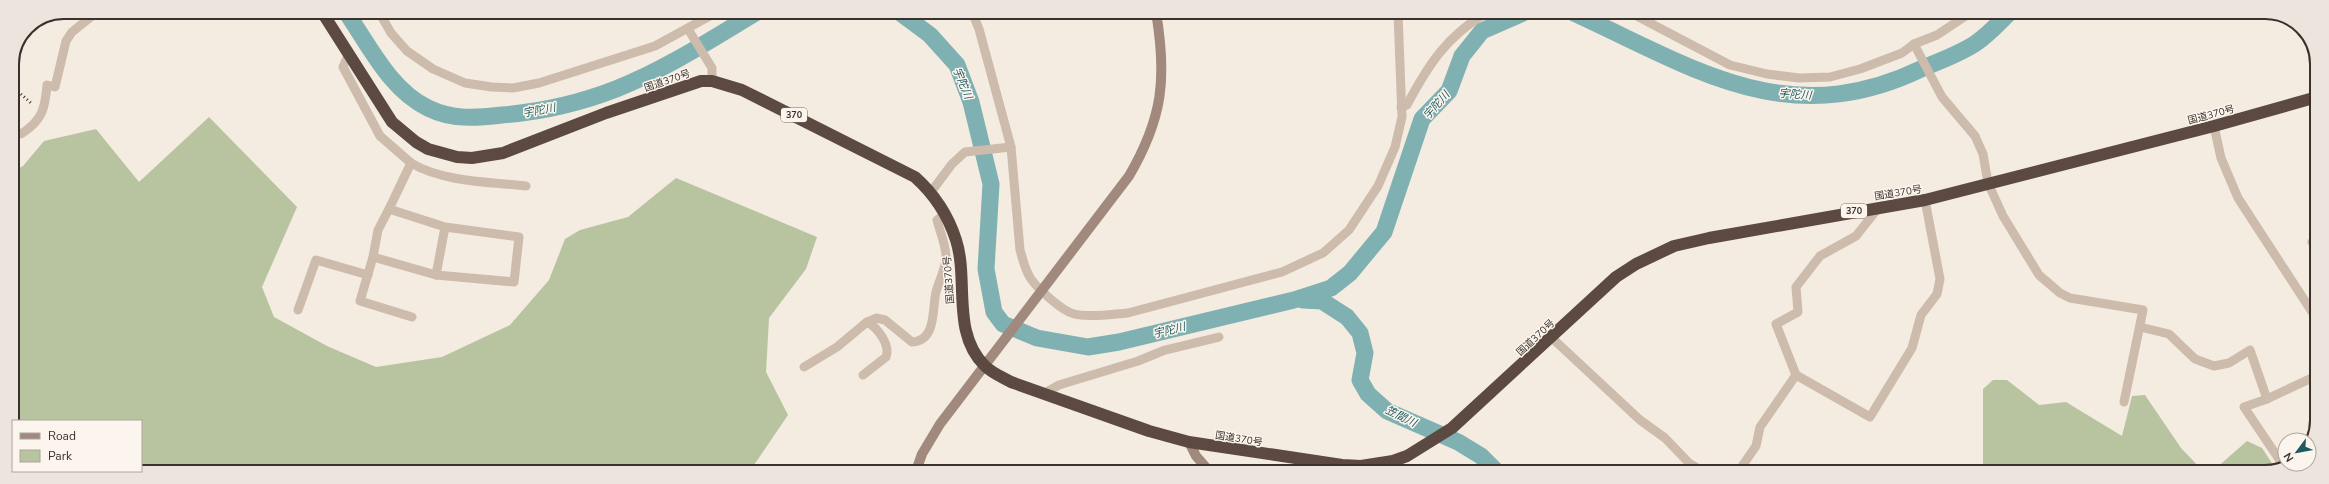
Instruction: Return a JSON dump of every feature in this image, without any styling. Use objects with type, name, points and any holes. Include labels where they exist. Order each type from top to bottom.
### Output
[{"type":"highway","name":"国道370号","points":[[326,19],[392,122],[416,142],[428,149],[456,157],[472,158],[503,153],[701,81],[712,81],[742,90],[837,136],[915,177],[931,192],[945,214],[956,241],[960,264],[962,311],[967,335],[976,356],[985,366],[1011,382],[1148,431],[1189,442],[1297,459],[1352,465]]},
{"type":"highway","name":"国道370号","points":[[1367,465],[1393,461],[1436,439],[1448,431],[1552,338],[1616,277],[1636,264],[1674,246],[1709,238],[1925,200],[2214,126],[2310,99]]},
{"type":"street","points":[[19,133],[21,134],[28,129],[45,110],[47,85],[55,87],[66,41],[72,32],[88,19]]},
{"type":"street","points":[[383,19],[391,33],[407,51],[432,69],[465,83],[513,88],[539,83],[655,46],[689,31],[707,19]]},
{"type":"street","points":[[975,19],[979,29],[1007,148],[1020,250],[1024,266],[1040,293],[1074,314],[1128,313],[1282,272],[1308,262],[1323,253],[1349,230],[1378,186],[1395,147],[1402,117],[1398,19]]},
{"type":"street","points":[[918,465],[922,454],[940,424],[1129,176],[1144,150],[1157,114],[1162,81],[1162,50],[1157,19]]},
{"type":"street","points":[[1401,107],[1407,105],[1427,67],[1443,48],[1467,24],[1476,19]]},
{"type":"street","points":[[1642,19],[1730,65],[1767,74],[1793,78],[1830,77],[1860,70],[1902,53],[1914,45],[1937,35],[1961,19]]},
{"type":"street","points":[[689,31],[711,66],[712,81]]},
{"type":"street","points":[[1914,45],[1942,97],[1975,136],[1983,154],[1988,184],[2003,216],[2039,275],[2060,293],[2070,298],[2144,310],[2124,402]]},
{"type":"street","points":[[348,53],[343,67],[380,136],[411,163],[420,168],[448,176],[526,186]]},
{"type":"street","points":[[2214,126],[2221,158],[2238,198],[2310,309]]},
{"type":"street","points":[[931,192],[952,164],[965,152],[1007,148]]},
{"type":"street","points":[[411,163],[390,209],[378,230],[373,257],[360,300],[412,317]]},
{"type":"street","points":[[1879,207],[1856,236],[1820,256],[1796,287],[1798,312],[1776,324],[1796,375],[1870,417],[1912,348],[1921,315],[1937,294],[1940,279],[1925,200]]},
{"type":"street","points":[[373,257],[436,275],[514,282],[519,237],[445,227],[390,209]]},
{"type":"street","points":[[804,367],[837,347],[867,322],[876,318],[885,320],[912,342],[920,340],[927,333],[933,320],[936,293],[946,259],[937,220],[945,214]]},
{"type":"street","points":[[436,275],[445,227]]},
{"type":"street","points":[[298,310],[316,260],[368,275]]},
{"type":"street","points":[[863,375],[886,357],[888,353],[887,347],[874,326],[867,322]]},
{"type":"street","points":[[2140,327],[2169,334],[2195,359],[2214,366],[2229,363],[2250,350],[2267,399]]},
{"type":"street","points":[[1045,393],[1059,385],[1138,361],[1165,350],[1219,337]]},
{"type":"street","points":[[1552,338],[1640,420],[1665,438],[1692,465]]},
{"type":"street","points":[[1743,465],[1756,446],[1760,427],[1796,375]]},
{"type":"street","points":[[2277,456],[2244,407],[2267,399],[2310,379]]},
{"type":"street","points":[[1189,442],[1196,456],[1204,465]]},
{"type":"green space","points":[[209,117],[297,207],[262,287],[274,317],[327,346],[376,367],[442,357],[510,325],[549,280],[565,239],[580,230],[628,217],[676,178],[817,237],[806,269],[769,318],[766,372],[788,415],[754,465],[142,465],[142,420],[19,420],[19,168],[23,166],[44,141],[96,129],[139,182]]},
{"type":"green space","points":[[1993,380],[2007,380],[2039,405],[2066,402],[2122,436],[2132,396],[2145,395],[2181,448],[2197,465],[1983,465],[1983,389]]},
{"type":"green space","points":[[2247,441],[2262,448],[2273,464],[2220,465]]},
{"type":"waterway","name":"宇陀川","points":[[351,19],[381,66],[402,90],[415,100],[437,112],[446,115],[464,117],[516,114],[588,99],[635,81],[671,63],[745,19]]},
{"type":"waterway","name":"宇陀川","points":[[908,19],[930,35],[957,65],[971,102],[991,184],[986,269],[994,312],[1003,324],[1037,338],[1088,347],[1119,342],[1294,300],[1331,288],[1350,273],[1384,232],[1422,119],[1449,91],[1462,56],[1482,31],[1509,19]]},
{"type":"waterway","name":"宇陀川","points":[[1587,19],[1701,72],[1742,86],[1784,94],[1827,95],[1873,87],[1956,54],[1980,40],[2003,19]]},
{"type":"waterway","name":"笠間川","points":[[1303,300],[1322,301],[1347,317],[1360,333],[1365,353],[1360,380],[1368,394],[1387,411],[1458,442],[1481,456],[1490,465]]},
{"type":"railway","points":[[19,92],[31,103]]}]
